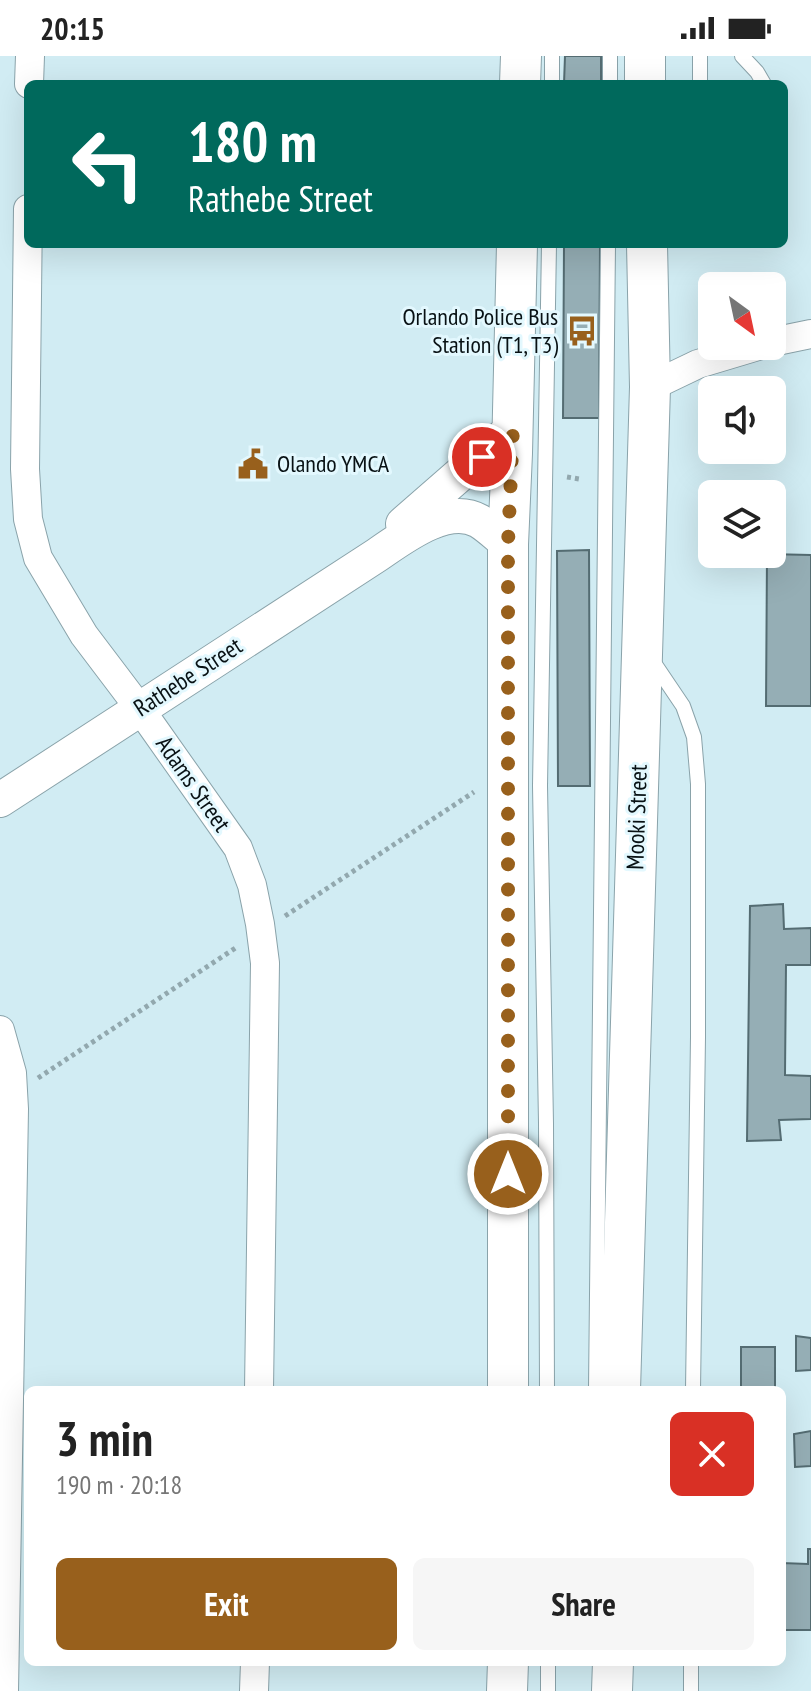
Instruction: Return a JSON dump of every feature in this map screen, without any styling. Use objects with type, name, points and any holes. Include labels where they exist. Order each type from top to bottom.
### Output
[{"type":"main road","points":[[520,80],[521,56]]},
{"type":"main road","points":[[645,56],[645,80]]},
{"type":"main road","points":[[508,1386],[508,544],[517,248]]},
{"type":"main road","name":"Mooki Street","points":[[620,1386],[650,387],[647,248]]},
{"type":"main road","points":[[507,1691],[508,1666]]},
{"type":"main road","points":[[612,1691],[613,1666]]},
{"type":"street","points":[[29,80],[30,56]]},
{"type":"street","name":"Adams Street","points":[[28,248],[25,469],[28,519],[38,558],[84,635],[238,848],[252,885],[260,924],[265,979],[259,1386]]},
{"type":"street","points":[[786,339],[811,334]]},
{"type":"street","points":[[649,340],[698,364]]},
{"type":"street","points":[[650,387],[711,360]]},
{"type":"street","name":"Rathebe Street","points":[[377,555],[403,524],[513,428]]},
{"type":"street","name":"Rathebe Street","points":[[0,800],[424,526],[443,518],[460,516],[480,521],[508,544]]},
{"type":"street","points":[[0,1030],[12,1073],[14,1109],[4,1691]]},
{"type":"street","points":[[254,1691],[255,1666]]},
{"type":"lane","points":[[552,56],[552,80]]},
{"type":"lane","points":[[610,56],[610,80]]},
{"type":"lane","points":[[700,56],[700,80]]},
{"type":"lane","points":[[742,56],[762,80]]},
{"type":"lane","points":[[547,1386],[540,786],[549,248]]},
{"type":"lane","name":"Mooki Street","points":[[596,1386],[608,248]]},
{"type":"lane","points":[[642,647],[683,706],[694,737],[698,784],[693,1386]]},
{"type":"lane","points":[[548,1666],[548,1691]]},
{"type":"lane","points":[[691,1666],[691,1691]]},
{"type":"path","points":[[567,477],[579,479]]},
{"type":"building","points":[[565,56],[601,56],[601,80],[564,80]]},
{"type":"building","name":"Orlando Police Bus Station (T1, T3)","points":[[564,248],[600,248],[599,418],[563,418]]},
{"type":"building","points":[[589,550],[590,786],[558,786],[557,551]]},
{"type":"building","points":[[786,554],[811,555],[811,706],[766,706],[767,568],[786,568]]},
{"type":"building","points":[[783,904],[784,929],[811,928],[811,965],[786,965],[785,1075],[811,1076],[811,1119],[779,1120],[781,1140],[747,1141],[750,906]]},
{"type":"building","points":[[796,1336],[811,1338],[811,1370],[796,1371]]},
{"type":"building","points":[[741,1347],[775,1347],[775,1386],[741,1386]]},
{"type":"building","points":[[811,1431],[811,1466],[795,1467],[794,1434]]},
{"type":"building","points":[[808,1549],[811,1549],[811,1630],[786,1630],[786,1563],[808,1564]]},
{"type":"place","name":"Orlando Police Bus Station (T1, T3)","points":[[582,331]]},
{"type":"place","name":"Olando YMCA","points":[[253,464]]},
{"type":"route","points":[[482,457],[513,428],[508,544],[508,1174]]}]
